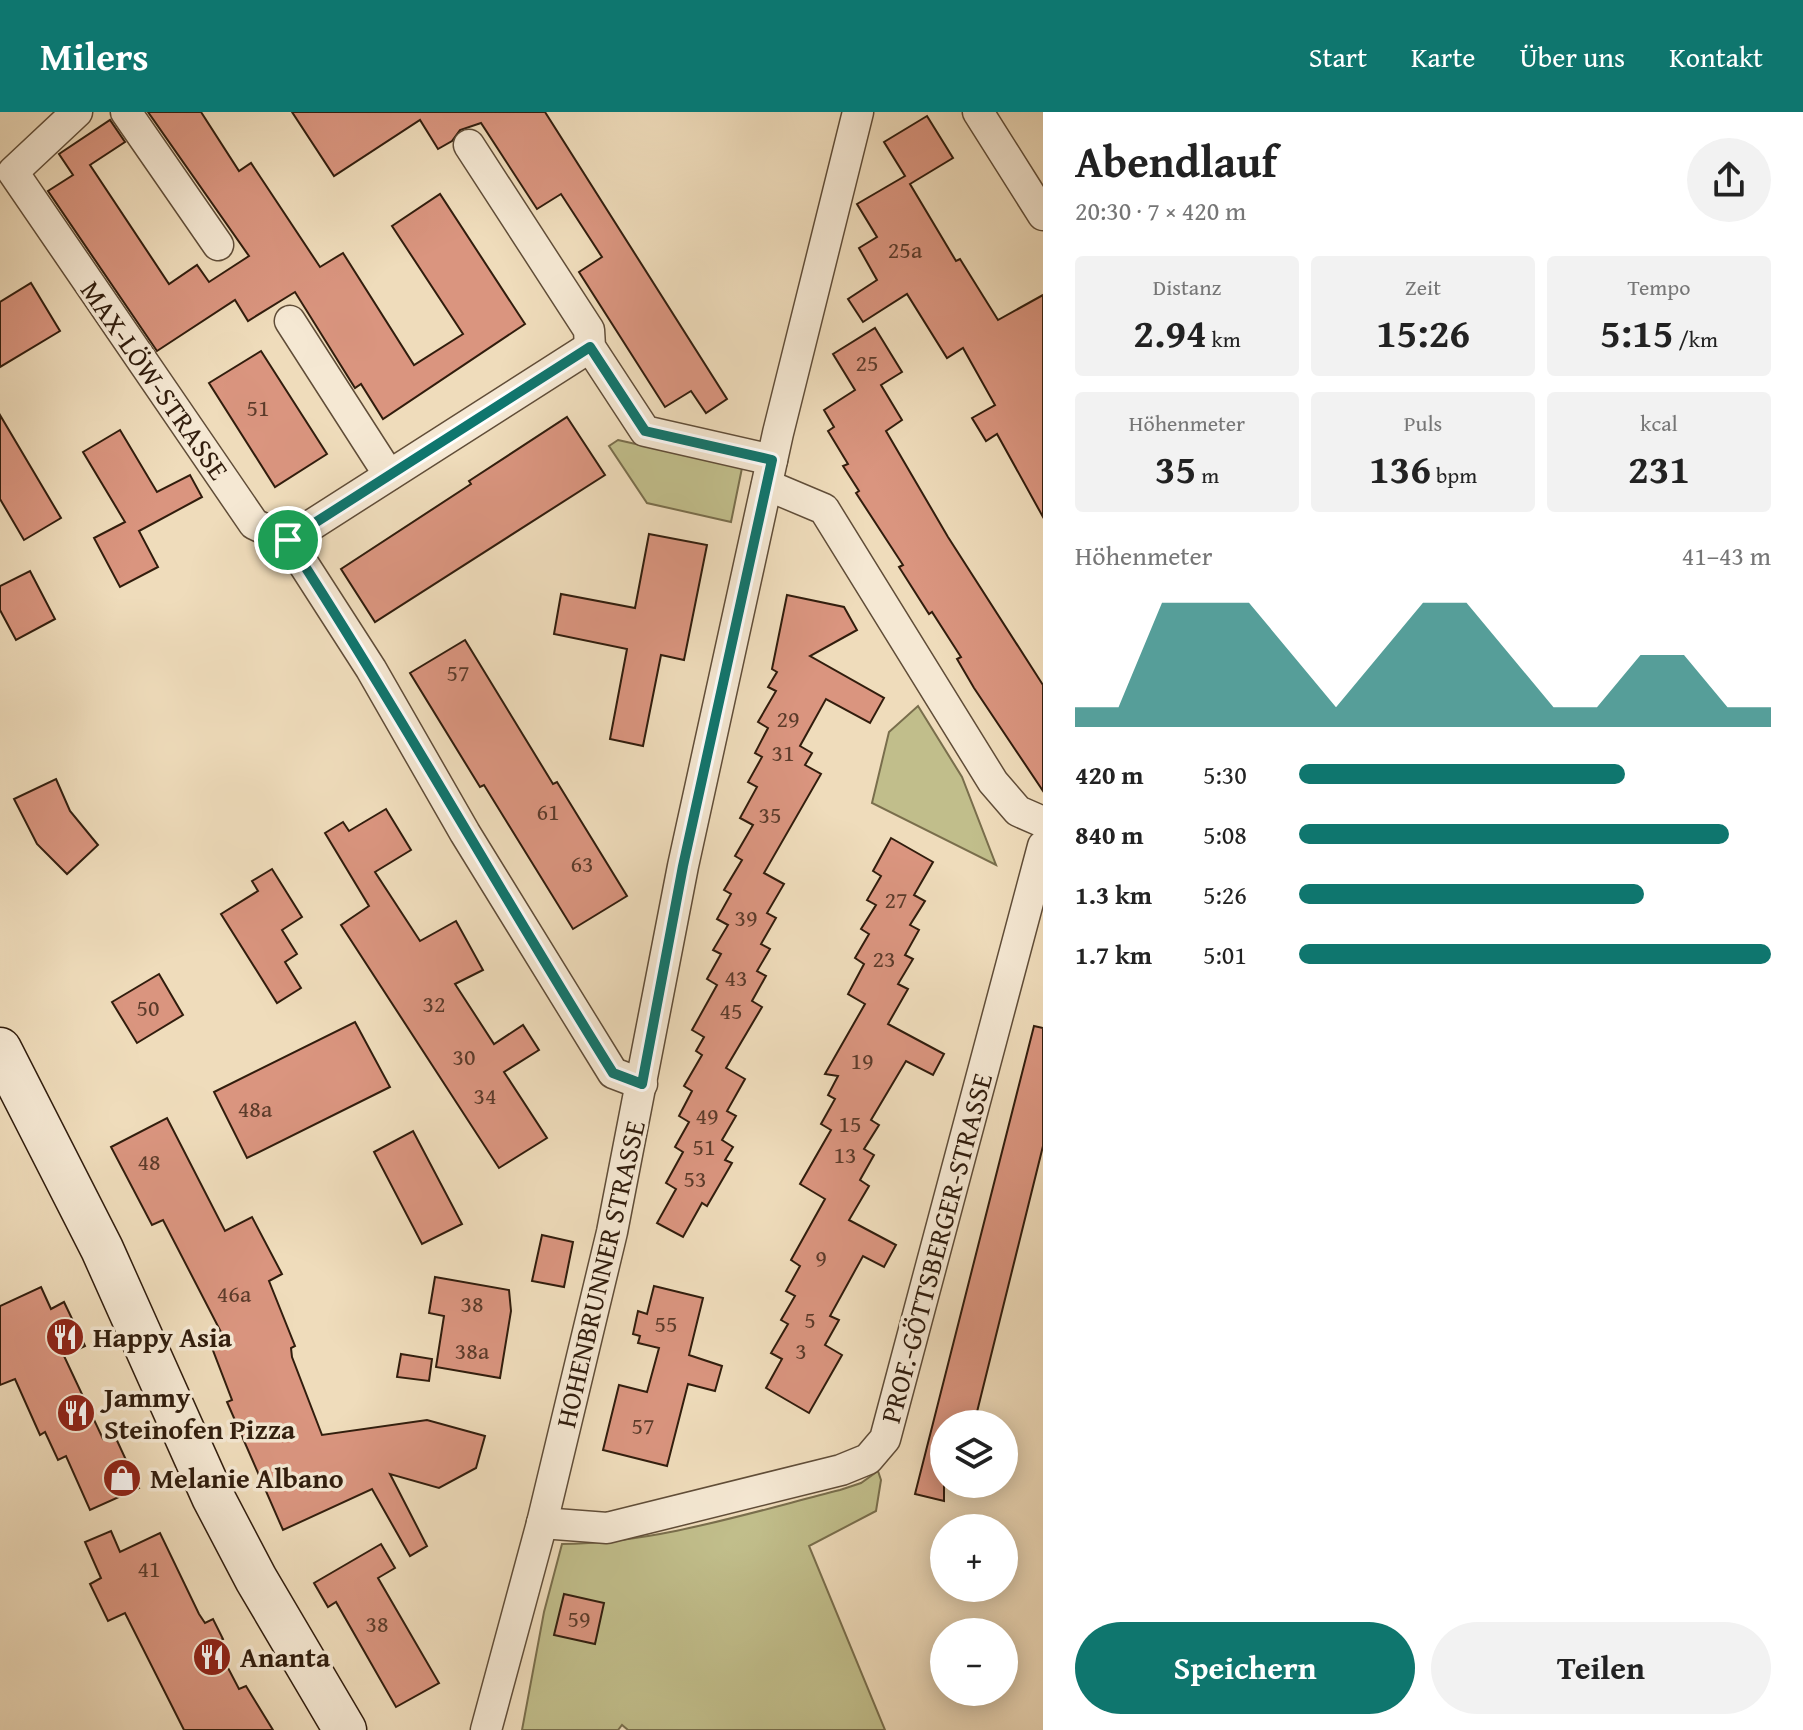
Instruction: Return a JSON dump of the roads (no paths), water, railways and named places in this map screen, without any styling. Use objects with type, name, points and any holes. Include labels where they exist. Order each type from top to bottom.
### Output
[{"type":"street","name":"MAX-LÖW-STRASSE","points":[[77,112],[13,172],[254,524],[288,540]]},
{"type":"street","points":[[126,112],[218,245]]},
{"type":"street","name":"HOHENBRUNNER STRASSE","points":[[486,1730],[542,1523],[612,1232],[683,866],[769,472],[858,112]]},
{"type":"street","points":[[978,112],[1043,215]]},
{"type":"street","points":[[469,145],[589,330],[590,347],[645,431],[769,472],[824,509],[993,782],[1018,811],[1043,822]]},
{"type":"street","points":[[290,321],[389,475]]},
{"type":"street","points":[[590,347],[288,540],[371,669],[465,833],[613,1073],[642,1084]]},
{"type":"street","name":"PROF.-GÖTTSBERGER-STRASSE","points":[[542,1523],[607,1528],[841,1470],[868,1459],[885,1439],[1043,846]]},
{"type":"street","points":[[0,1049],[102,1249],[213,1497],[256,1579],[345,1730]]},
{"type":"place","name":"Happy Asia","points":[[65,1337]]},
{"type":"place","name":"Jammy Steinofen Pizza","points":[[76,1413]]},
{"type":"place","name":"Melanie Albano","points":[[122,1478]]},
{"type":"place","name":"Ananta","points":[[212,1657]]}]
